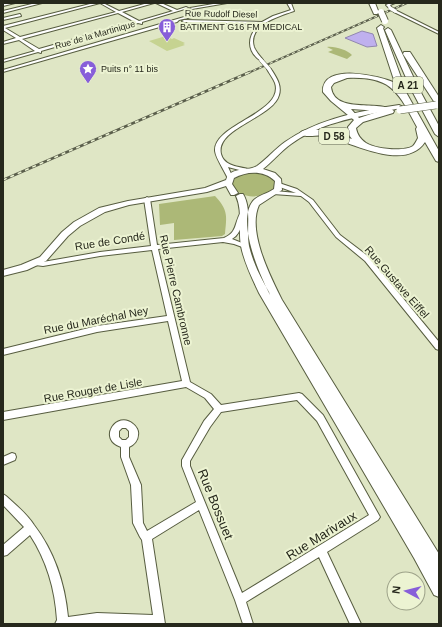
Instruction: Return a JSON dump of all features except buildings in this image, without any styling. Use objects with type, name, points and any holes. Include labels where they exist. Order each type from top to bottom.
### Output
[{"type":"highway","name":"A 21","points":[[372,3],[378,13],[409,88],[439,147]]},
{"type":"highway","name":"A 21","points":[[376,3],[378,13]]},
{"type":"highway","name":"A 21","points":[[382,23],[439,134]]},
{"type":"highway","points":[[382,23],[438,102]]},
{"type":"highway","points":[[382,23],[380,28],[382,35],[403,94],[439,159]]},
{"type":"highway","points":[[354,116],[350,110],[328,94],[327,87],[331,82],[342,77],[359,76],[380,78],[393,84],[403,94]]},
{"type":"highway","points":[[337,102],[358,108],[388,110]]},
{"type":"highway","name":"D 58","points":[[388,110],[438,102]]},
{"type":"highway","points":[[388,110],[366,118],[355,124],[352,127],[352,135],[364,146],[389,152],[409,150],[422,143],[423,138],[420,130],[421,128]]},
{"type":"highway","name":"D 58","points":[[304,133],[329,134],[364,146]]},
{"type":"main road","name":"D 58","points":[[256,170],[280,148],[304,133],[328,122],[388,110]]},
{"type":"main road","name":"D 58","points":[[272,175],[271,166],[279,156],[300,140],[333,124],[354,116]]},
{"type":"main road","points":[[37,263],[48,255],[65,234],[87,218],[108,208],[147,199],[206,190],[229,180],[235,174],[247,170],[256,170],[272,175],[276,178],[279,185],[275,193],[257,201],[254,205],[252,224],[257,256],[264,275],[278,301],[439,566]]},
{"type":"main road","points":[[229,180],[228,186],[244,205],[242,224],[245,246],[250,263],[264,293],[419,553],[439,590]]},
{"type":"main road","points":[[206,190],[256,199],[263,198]]},
{"type":"main road","name":"Rue de Condé","points":[[3,273],[37,263]]},
{"type":"street","points":[[3,5],[13,3]]},
{"type":"street","points":[[3,12],[40,3]]},
{"type":"street","points":[[3,27],[98,3]]},
{"type":"street","points":[[101,3],[160,31]]},
{"type":"street","points":[[3,43],[152,3]]},
{"type":"street","points":[[158,3],[177,11]]},
{"type":"street","points":[[186,3],[191,19]]},
{"type":"street","points":[[192,8],[226,3]]},
{"type":"street","points":[[229,180],[219,154],[218,147],[224,137],[233,129],[267,108],[275,99],[278,86],[276,78],[254,53],[250,45],[250,40],[253,34],[264,23],[273,17],[293,10],[289,3]]},
{"type":"street","points":[[393,3],[388,5],[394,11],[439,33]]},
{"type":"street","points":[[3,61],[186,8]]},
{"type":"street","points":[[3,19],[20,15]]},
{"type":"street","name":"Rue Rudolf Diesel","points":[[176,20],[191,19],[264,23]]},
{"type":"street","name":"Rue de la Martinique","points":[[3,71],[176,20]]},
{"type":"street","points":[[3,27],[49,57]]},
{"type":"street","points":[[221,160],[231,167],[247,170]]},
{"type":"street","name":"Rue Gustave Eiffel","points":[[279,185],[295,190],[305,197],[338,236],[367,259],[439,347]]},
{"type":"street","points":[[275,193],[305,197]]},
{"type":"street","name":"Rue Pierre Cambronne","points":[[147,199],[154,247],[187,384]]},
{"type":"street","points":[[223,240],[236,233],[238,230],[239,220],[243,213]]},
{"type":"street","name":"Rue de Condé","points":[[37,263],[43,264],[100,254],[223,240],[235,242],[245,246]]},
{"type":"street","name":"Rue du Maréchal Ney","points":[[3,352],[97,329],[171,318]]},
{"type":"street","points":[[187,384],[208,396],[220,409]]},
{"type":"street","name":"Rue Rouget de Lisle","points":[[3,416],[187,384]]},
{"type":"street","name":"Rue Marivaux","points":[[220,409],[299,396],[320,418],[375,517],[240,600]]},
{"type":"street","name":"Rue Bossuet","points":[[220,409],[206,424],[186,460],[186,466],[240,600],[248,624]]},
{"type":"street","points":[[3,499],[31,528],[40,542],[59,589],[62,624],[86,620],[134,619],[160,623],[147,538],[143,534],[138,523],[136,485],[125,458],[125,443]]},
{"type":"street","points":[[3,461],[12,457]]},
{"type":"street","points":[[147,538],[150,534],[201,504]]},
{"type":"street","points":[[3,551],[31,528]]},
{"type":"street","points":[[321,550],[356,624]]},
{"type":"green space","points":[[327,47],[341,49],[352,55],[347,59],[328,52],[333,50]]},
{"type":"green space","points":[[247,172],[271,177],[275,184],[274,190],[258,196],[248,196],[238,191],[233,187],[233,181],[238,175]]},
{"type":"green space","points":[[215,196],[226,213],[225,234],[222,236],[174,240],[174,223],[160,225],[159,204]]},
{"type":"shaded area","points":[[362,31],[373,34],[377,46],[367,47],[345,38]]},
{"type":"railway","points":[[248,73],[407,3]]},
{"type":"railway","points":[[3,180],[250,72]]},
{"type":"place","name":"BATIMENT G16 FM MEDICAL","points":[[167,42]]},
{"type":"place","name":"Puits n° 11 bis","points":[[88,84]]}]
